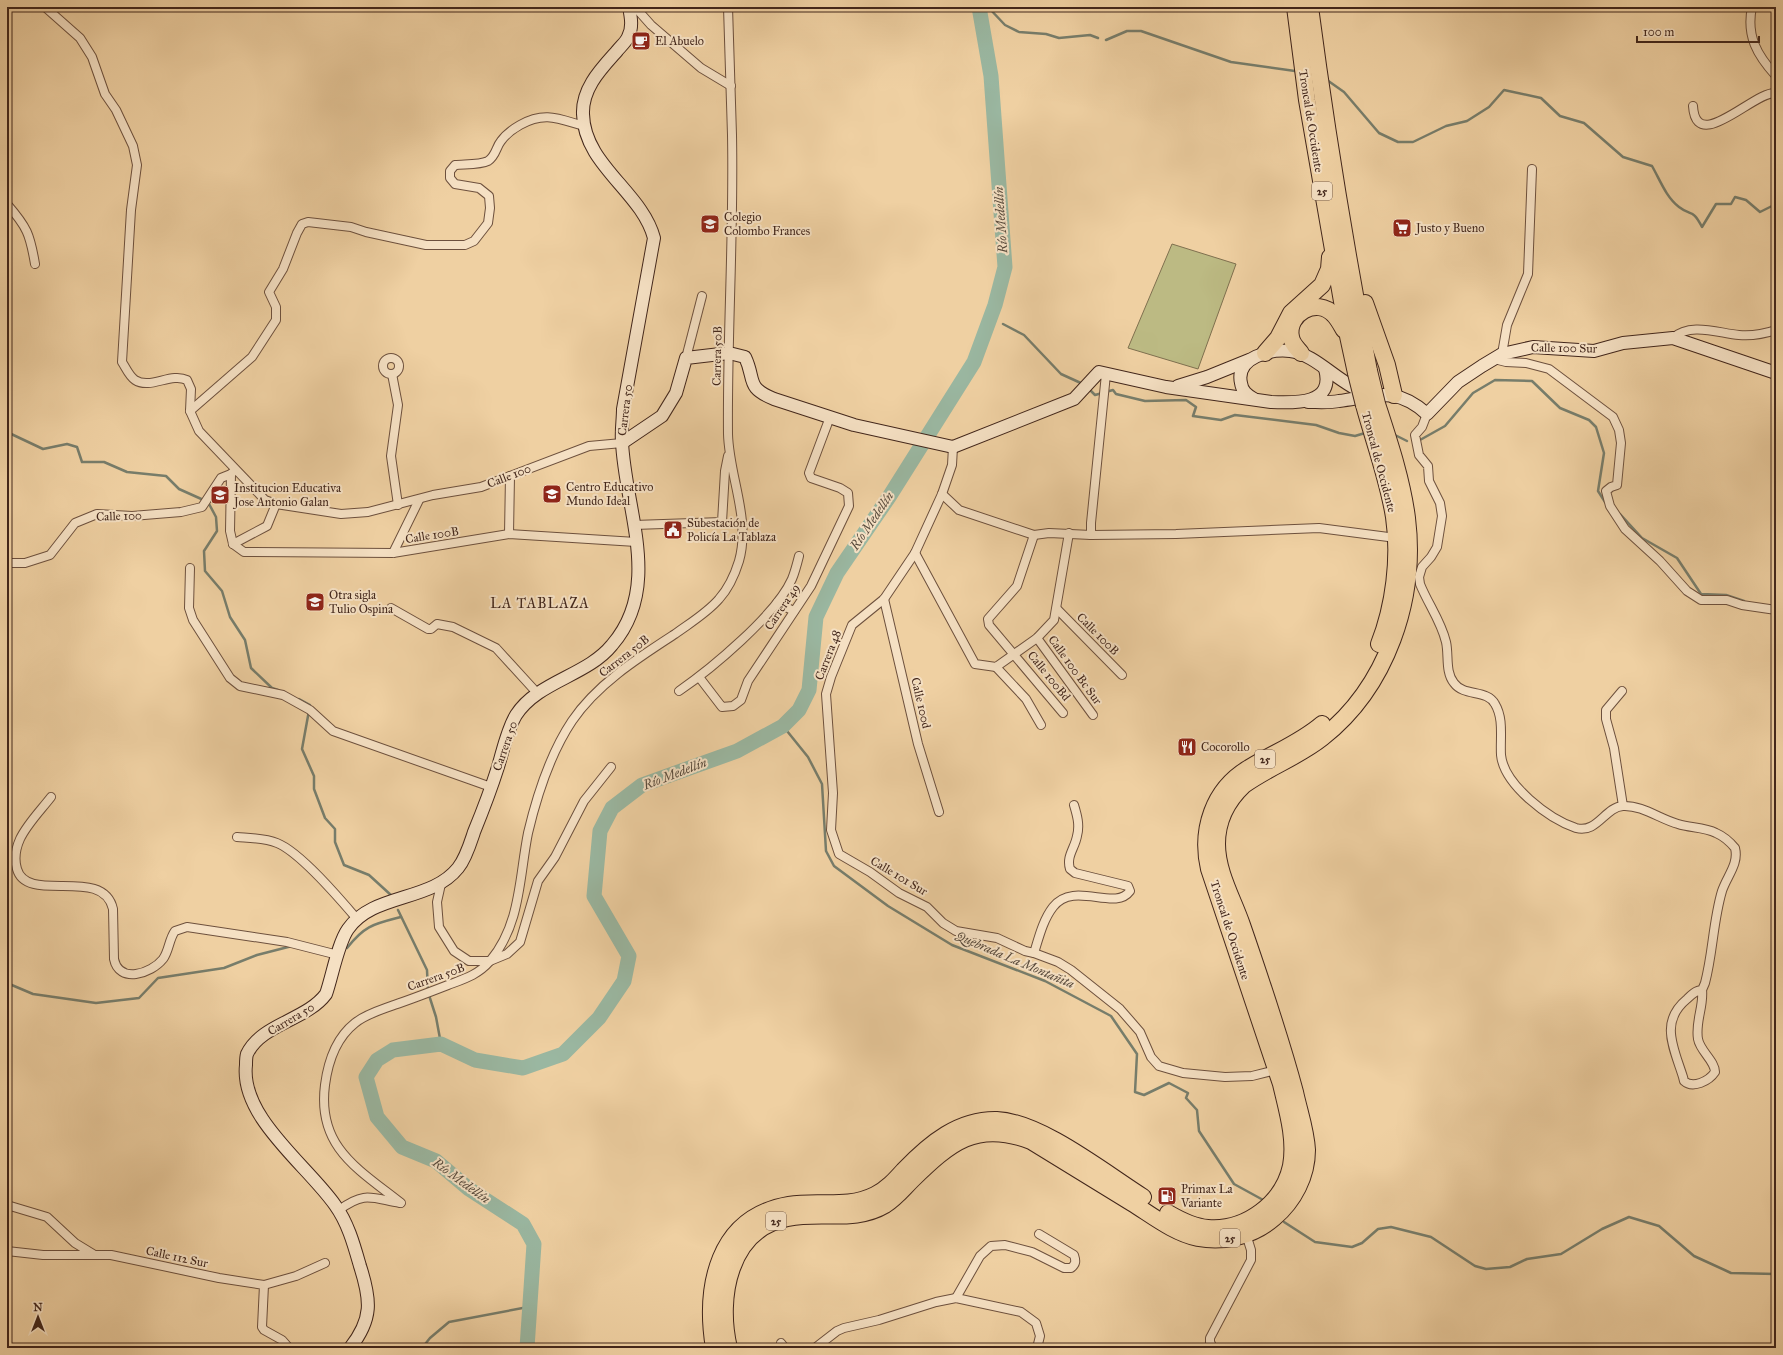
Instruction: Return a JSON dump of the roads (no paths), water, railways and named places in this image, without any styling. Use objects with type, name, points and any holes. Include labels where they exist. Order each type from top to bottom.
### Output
[{"type":"highway","name":"Troncal de Occidente","points":[[729,1348],[726,1327],[726,1302],[730,1270],[736,1256],[755,1233],[763,1227],[788,1218],[808,1216],[848,1216],[871,1212],[885,1205],[901,1193],[948,1148],[958,1141],[978,1134],[1001,1133],[1018,1136],[1031,1141],[1166,1225],[1189,1236],[1221,1239],[1246,1234],[1270,1222],[1280,1213],[1293,1196],[1305,1167],[1306,1143],[1288,1067],[1242,924],[1221,867],[1217,845],[1217,834],[1229,802],[1244,785],[1308,749],[1327,733],[1352,708],[1377,672],[1393,638],[1401,614],[1406,589],[1408,538],[1403,497],[1370,401],[1362,372],[1348,336],[1307,100],[1295,7]]},
{"type":"highway","name":"Troncal de Occidente","points":[[1310,7],[1321,100],[1335,181],[1362,372]]},
{"type":"highway","points":[[1335,181],[1362,293],[1387,365],[1394,395]]},
{"type":"highway","points":[[1265,353],[1278,338],[1291,313],[1302,302],[1316,292],[1327,276],[1330,258],[1330,236]]},
{"type":"highway","points":[[1301,353],[1293,344],[1291,330],[1296,317],[1309,308],[1321,308],[1334,314],[1348,336]]},
{"type":"highway","name":"Troncal de Occidente","points":[[714,1348],[711,1296],[716,1268],[721,1256],[737,1233],[758,1216],[788,1205],[805,1203],[849,1204],[875,1195],[892,1183],[938,1139],[954,1129],[966,1125],[989,1121],[1007,1121],[1032,1128],[1083,1158],[1178,1219],[1207,1228],[1240,1224],[1261,1213],[1283,1187],[1291,1166],[1292,1143],[1288,1114],[1276,1070],[1209,869],[1206,848],[1207,827],[1216,801],[1232,780],[1248,768],[1293,744],[1316,729],[1342,704],[1366,672],[1376,654],[1389,611],[1396,564],[1396,538],[1390,498],[1370,401]]},
{"type":"street","points":[[45,7],[80,38],[92,57],[106,94],[116,110],[133,146],[137,165],[131,210],[122,362],[136,381],[149,383],[181,377],[187,380],[191,389],[190,411],[199,431],[233,471],[230,531],[234,544],[267,526],[276,504]]},
{"type":"street","name":"Carrera 50","points":[[350,1348],[358,1338],[366,1322],[369,1310],[366,1284],[349,1232],[339,1210],[266,1124],[253,1106],[246,1090],[245,1073],[247,1054],[254,1043],[272,1029],[321,1002],[326,994],[344,935],[357,919],[384,904],[441,884],[458,868],[465,856],[491,787],[510,727],[516,715],[526,703],[538,694],[602,655],[612,646],[624,630],[636,601],[639,568],[622,443],[623,409],[654,238],[651,224],[644,212],[608,170],[590,143],[584,126],[583,112],[586,93],[593,79],[628,38],[631,20],[629,7]]},
{"type":"street","points":[[635,7],[651,25],[701,68],[731,86]]},
{"type":"street","name":"Carrera 50B","points":[[339,1210],[350,1202],[363,1197],[401,1203],[352,1164],[330,1136],[323,1098],[326,1076],[332,1054],[342,1037],[355,1023],[372,1014],[474,976],[490,962],[507,934],[515,914],[528,836],[540,792],[557,749],[572,722],[585,705],[611,680],[702,615],[721,597],[733,578],[740,557],[742,536],[741,510],[729,453],[732,137],[728,7]]},
{"type":"street","points":[[1752,7],[1750,33],[1752,42],[1776,76]]},
{"type":"street","points":[[1693,106],[1693,117],[1699,124],[1706,126],[1718,122],[1766,94],[1776,93]]},
{"type":"street","points":[[190,411],[252,357],[276,320],[276,307],[269,292],[283,269],[302,224],[308,222],[351,226],[366,232],[426,245],[465,245],[474,241],[488,223],[490,208],[489,196],[479,188],[456,184],[450,178],[450,171],[455,165],[486,162],[492,158],[501,140],[513,129],[529,120],[543,116],[552,116],[584,126]]},
{"type":"street","points":[[1532,169],[1528,274],[1507,325],[1498,356],[1506,362],[1534,364],[1549,369],[1612,417],[1619,430],[1621,449],[1617,485],[1611,486],[1606,491],[1610,506],[1625,529],[1660,561],[1688,591],[1701,600],[1727,600],[1742,605],[1776,610]]},
{"type":"street","points":[[7,204],[24,224],[32,242],[35,264]]},
{"type":"street","name":"Calle 100","points":[[7,563],[25,564],[50,555],[75,523],[97,514],[132,516],[181,512],[202,507],[221,478],[233,471],[266,500],[276,504],[341,514],[368,512],[419,500],[433,495],[481,486],[589,446],[622,443],[662,416],[676,393],[702,296]]},
{"type":"street","points":[[1673,338],[1679,332],[1690,330],[1705,330],[1745,335],[1776,330]]},
{"type":"street","name":"Calle 100 Sur","points":[[1623,806],[1614,810],[1592,827],[1583,829],[1572,826],[1548,813],[1522,792],[1507,772],[1501,755],[1500,716],[1494,701],[1479,694],[1463,691],[1452,680],[1449,672],[1448,654],[1444,635],[1419,581],[1422,567],[1437,547],[1442,523],[1440,503],[1431,486],[1428,466],[1419,455],[1415,435],[1422,427],[1427,414],[1458,382],[1498,356],[1533,347],[1594,351],[1623,343],[1673,338],[1776,373]]},
{"type":"street","points":[[1166,387],[1194,382],[1265,353],[1282,350],[1301,353],[1314,360],[1370,401]]},
{"type":"street","points":[[686,358],[729,353],[745,357],[755,388],[762,394],[854,425],[953,447],[1074,399],[1099,372],[1106,379],[1271,402],[1310,401],[1323,392],[1327,376],[1325,369]]},
{"type":"street","points":[[1250,360],[1245,365],[1240,378],[1244,391],[1255,399]]},
{"type":"street","points":[[392,374],[398,405],[391,456],[398,505]]},
{"type":"street","points":[[1092,535],[1091,523],[1106,379]]},
{"type":"street","points":[[1302,401],[1370,401],[1394,395],[1406,399],[1427,414]]},
{"type":"street","name":"Carrera 49","points":[[700,677],[722,707],[733,706],[741,700],[748,681],[811,586],[849,506],[848,493],[840,488],[811,478],[809,473],[830,417]]},
{"type":"street","name":"Carrera 48","points":[[839,854],[831,830],[833,793],[826,694],[831,677],[852,625],[884,599],[915,553],[942,494],[952,465],[953,447]]},
{"type":"street","points":[[634,525],[722,522],[725,471],[729,453]]},
{"type":"street","points":[[509,534],[510,476]]},
{"type":"street","points":[[942,494],[959,510],[1034,535],[1069,533],[1092,535],[1176,534],[1319,528],[1396,538]]},
{"type":"street","points":[[393,553],[419,500]]},
{"type":"street","points":[[996,667],[1037,638],[1054,620],[1069,533]]},
{"type":"street","name":"Calle 100B","points":[[234,544],[244,552],[393,553],[509,534],[636,542]]},
{"type":"street","name":"Calle 100Bd","points":[[1034,535],[1017,586],[988,619],[989,625],[1016,654],[1063,713]]},
{"type":"street","points":[[915,553],[975,664],[996,667],[1026,699],[1041,724]]},
{"type":"street","name":"Carrera 49","points":[[679,691],[700,677],[726,654],[777,602],[791,580],[799,556]]},
{"type":"street","points":[[190,568],[189,608],[193,620],[230,678],[240,686],[274,692],[292,699],[309,710],[333,731],[491,787]]},
{"type":"street","name":"Calle 100d","points":[[884,599],[918,744],[939,812]]},
{"type":"street","points":[[777,602],[794,611]]},
{"type":"street","points":[[391,608],[428,629],[431,629],[436,624],[453,627],[496,648],[538,694]]},
{"type":"street","name":"Calle 100B","points":[[1057,609],[1122,675]]},
{"type":"street","name":"Calle 100 Bc Sur","points":[[1037,638],[1093,715]]},
{"type":"street","points":[[1622,691],[1606,710],[1606,719],[1614,748],[1623,806],[1643,810],[1678,824],[1717,833],[1735,848],[1737,858],[1726,880],[1719,902],[1707,975],[1702,990],[1702,1004],[1698,1027],[1698,1039],[1702,1050],[1713,1065],[1714,1072],[1713,1075],[1697,1085],[1688,1085],[1683,1077],[1670,1034],[1671,1018],[1680,1004],[1696,991],[1702,990]]},
{"type":"street","points":[[441,884],[436,902],[439,927],[446,941],[454,951],[469,961],[490,962],[507,954],[520,942],[538,881],[555,857],[584,801],[611,767]]},
{"type":"street","points":[[51,797],[21,838],[16,858],[18,872],[22,878],[30,883],[42,886],[90,888],[106,896],[111,902],[114,959],[119,972],[128,975],[138,974],[156,965],[166,954],[175,931],[187,926],[287,942],[338,955]]},
{"type":"street","points":[[1034,953],[1046,918],[1060,899],[1067,896],[1084,895],[1118,898],[1124,897],[1130,891],[1128,886],[1075,873],[1070,869],[1068,859],[1075,845],[1078,829],[1074,805]]},
{"type":"street","points":[[237,837],[271,841],[287,848],[336,894],[357,919]]},
{"type":"street","name":"Calle 101 Sur","points":[[839,854],[870,872],[898,893],[927,907],[943,923],[956,931],[997,938],[1025,951],[1058,962],[1071,970],[1120,1009],[1140,1032],[1151,1057],[1159,1066],[1183,1073],[1225,1077],[1252,1076],[1276,1070]]},
{"type":"street","points":[[7,1205],[47,1217],[75,1243],[94,1255]]},
{"type":"street","points":[[956,1298],[980,1256],[991,1246],[1005,1245],[1032,1252],[1064,1268],[1071,1268],[1074,1265],[1076,1260],[1074,1255],[1039,1234]]},
{"type":"street","points":[[1213,1348],[1210,1338],[1251,1260],[1251,1250],[1246,1234]]},
{"type":"street","name":"Calle 112 Sur","points":[[7,1252],[111,1255],[219,1278],[264,1285]]},
{"type":"street","points":[[289,1348],[282,1340],[262,1327],[264,1285],[296,1276],[325,1262]]},
{"type":"street","points":[[815,1348],[837,1331],[844,1328],[879,1320],[936,1302],[956,1298],[1022,1312],[1036,1323],[1040,1336],[1037,1348]]},
{"type":"waterway","name":"Río Medellín","points":[[527,1348],[534,1244],[523,1224],[469,1189],[436,1161],[402,1147],[377,1117],[366,1077],[377,1060],[393,1050],[441,1044],[475,1060],[523,1068],[563,1054],[599,1018],[624,981],[629,956],[594,896],[600,831],[612,808],[642,785],[737,751],[783,726],[799,710],[809,690],[816,617],[837,573],[889,497],[974,362],[995,305],[1005,267],[991,76],[979,7]]},
{"type":"waterway","points":[[988,7],[1005,25],[1019,32],[1046,34],[1059,38],[1090,35],[1098,38]]},
{"type":"waterway","points":[[1106,40],[1127,31],[1141,31],[1231,62],[1295,71]]},
{"type":"waterway","points":[[1327,80],[1344,92],[1379,133],[1398,142],[1413,142],[1446,126],[1467,121],[1489,107],[1504,90],[1541,98],[1560,116],[1584,123],[1623,157],[1652,166],[1674,203],[1683,210],[1694,215],[1702,227],[1716,204],[1731,204],[1735,197],[1746,200],[1760,212],[1776,204]]},
{"type":"waterway","points":[[1003,324],[1024,335],[1061,374],[1083,384]]},
{"type":"waterway","points":[[1420,440],[1445,426],[1473,393],[1495,380],[1532,381],[1560,408],[1589,420],[1596,427],[1604,453],[1598,491],[1605,502]]},
{"type":"waterway","points":[[1088,388],[1095,395],[1113,390],[1116,394],[1145,401],[1186,400],[1196,407],[1193,416],[1221,420],[1235,415],[1316,425],[1339,433],[1355,436],[1365,433]]},
{"type":"waterway","points":[[7,432],[43,449],[67,444],[77,447],[82,462],[104,462],[127,472],[166,476],[179,489],[208,502],[216,517],[217,531],[204,551],[205,571],[222,591],[230,617],[245,640],[251,668],[272,688],[278,690]]},
{"type":"waterway","points":[[1395,435],[1407,441]]},
{"type":"waterway","points":[[1620,514],[1642,538],[1677,558],[1701,594],[1726,595],[1744,601]]},
{"type":"waterway","points":[[299,699],[310,705],[302,749],[314,776],[314,789],[325,818],[335,829],[335,842],[344,865],[369,875],[392,896]]},
{"type":"waterway","name":"Quebrada La Montañita","points":[[783,726],[808,757],[822,784],[826,851],[834,866],[888,906],[952,945],[1045,981],[1111,1016],[1137,1054],[1135,1092],[1144,1095],[1169,1083],[1188,1093],[1186,1098],[1197,1110],[1199,1131],[1234,1184],[1265,1201]]},
{"type":"waterway","points":[[398,910],[427,970],[428,992],[436,1017],[441,1044]]},
{"type":"waterway","points":[[347,948],[359,934],[371,926],[401,917]]},
{"type":"waterway","points":[[7,983],[33,994],[96,1003],[139,998],[158,978],[224,968],[257,955],[292,946]]},
{"type":"waterway","name":"Quebrada La Montañita","points":[[1284,1222],[1315,1242],[1352,1247],[1362,1243],[1378,1229],[1391,1227],[1431,1237],[1475,1266],[1486,1269],[1510,1267],[1527,1259],[1561,1254],[1602,1229],[1629,1217],[1659,1226],[1694,1256],[1731,1273],[1776,1274]]},
{"type":"waterway","points":[[422,1348],[430,1338],[449,1322],[528,1307]]},
{"type":"place","name":"El Abuelo","points":[[641,41]]},
{"type":"place","name":"Colegio Colombo Frances","points":[[710,224]]},
{"type":"place","name":"Justo y Bueno","points":[[1402,228]]},
{"type":"place","name":"Centro Educativo Mundo Ideal","points":[[552,494]]},
{"type":"place","name":"Institucion Educativa Jose Antonio Galan","points":[[220,495]]},
{"type":"place","name":"Subestación de Policía La Tablaza","points":[[673,530]]},
{"type":"place","name":"Otra sigla Tulio Ospina","points":[[315,602]]},
{"type":"place","name":"Cocorollo","points":[[1187,747]]},
{"type":"place","name":"Primax La Variante","points":[[1167,1196]]},
{"type":"district","name":"LA TABLAZA","points":[[540,603]]}]
